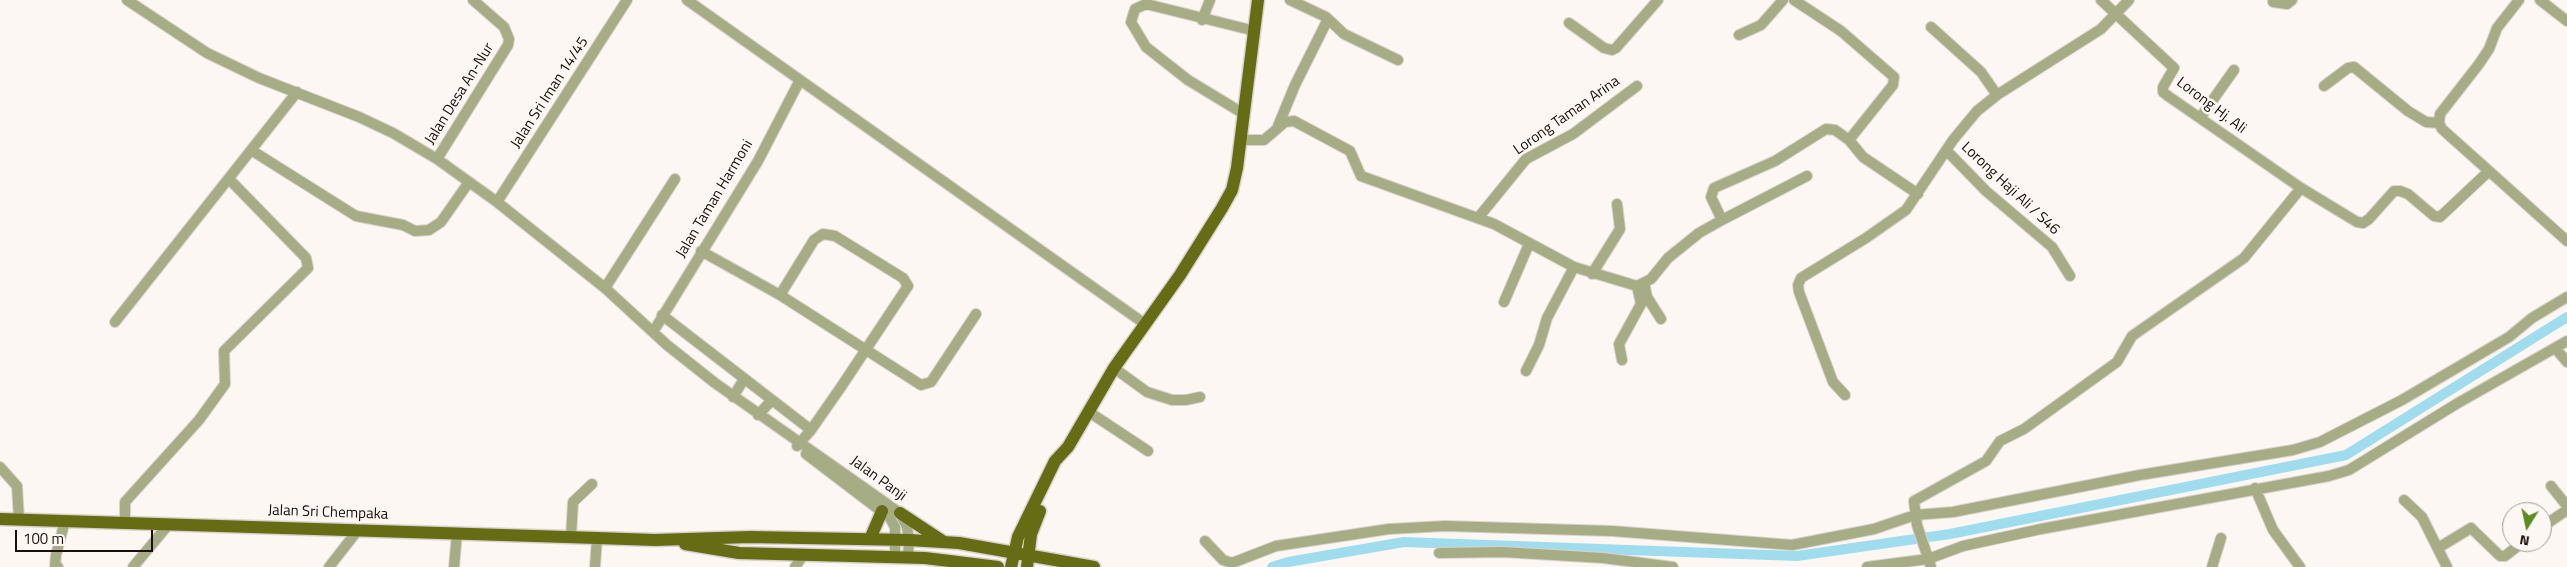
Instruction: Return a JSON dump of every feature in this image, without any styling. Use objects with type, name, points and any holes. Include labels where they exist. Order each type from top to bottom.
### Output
[{"type":"main road","points":[[1010,567],[1018,537],[1055,461],[1068,447],[1114,368],[1222,208],[1232,190],[1244,114],[1258,0]]},
{"type":"main road","points":[[1028,561],[1034,522],[1063,465],[1068,447]]},
{"type":"main road","points":[[870,539],[882,511]]},
{"type":"main road","points":[[900,513],[944,542]]},
{"type":"main road","name":"Jalan Sri Chempaka","points":[[0,519],[656,540]]},
{"type":"main road","points":[[656,540],[750,537],[944,542],[1014,553],[1028,561],[1094,567]]},
{"type":"main road","points":[[656,540],[739,553],[902,557],[998,567]]},
{"type":"street","points":[[128,0],[208,53],[368,121],[437,159],[498,202],[605,288],[653,332],[733,397],[786,434],[890,518],[895,526],[896,540],[902,557]]},
{"type":"street","name":"Jalan Desa An-Nur","points":[[437,159],[508,45],[509,39],[504,28],[473,0]]},
{"type":"street","name":"Jalan Sri Iman 14/45","points":[[498,202],[627,0]]},
{"type":"street","points":[[687,0],[1145,324]]},
{"type":"street","points":[[1202,20],[1210,0]]},
{"type":"street","points":[[1290,0],[1299,2],[1328,19],[1344,34],[1398,60]]},
{"type":"street","points":[[1568,23],[1604,48],[1612,50],[1616,48],[1658,0]]},
{"type":"street","points":[[1739,35],[1761,24],[1783,0]]},
{"type":"street","points":[[1794,0],[1841,31],[1894,77],[1893,85],[1851,134],[1849,140]]},
{"type":"street","points":[[2101,0],[2115,14]]},
{"type":"street","points":[[1845,395],[1833,382],[1798,285],[1801,278],[1894,220],[1906,210],[1946,150],[1978,111],[1997,95],[2101,29],[2129,0]]},
{"type":"street","points":[[2274,2],[2288,4],[2292,0]]},
{"type":"street","points":[[2519,0],[2497,28],[2489,49],[2479,64],[2446,104],[2440,114],[2439,123],[2442,129],[2567,241]]},
{"type":"street","points":[[2540,0],[2567,21]]},
{"type":"street","points":[[1244,114],[1188,80],[1146,47],[1131,22],[1135,9],[1146,4],[1202,20],[1254,31]]},
{"type":"street","name":"Lorong Hj. Ali","points":[[2115,14],[2174,68],[2163,87],[2163,92],[2301,188],[2357,222],[2363,223],[2369,219],[2394,192],[2400,191],[2408,194],[2434,216],[2440,218],[2489,171]]},
{"type":"street","points":[[1277,129],[1295,86],[1328,19]]},
{"type":"street","points":[[1931,27],[1981,72],[1997,95]]},
{"type":"street","points":[[2324,86],[2348,68],[2354,67],[2408,111],[2426,122],[2439,123]]},
{"type":"street","points":[[2200,118],[2234,70]]},
{"type":"street","name":"Jalan Taman Harmoni","points":[[653,332],[759,159],[800,80]]},
{"type":"street","name":"Lorong Taman Arina","points":[[1478,218],[1526,159],[1573,134],[1637,86]]},
{"type":"street","points":[[115,322],[297,92]]},
{"type":"street","points":[[1240,140],[1264,140],[1288,120],[1301,124],[1350,151],[1361,176],[1494,224],[1574,267],[1592,274],[1641,285]]},
{"type":"street","points":[[1722,220],[1711,197],[1714,188],[1775,161],[1826,129],[1835,130],[1849,140],[1863,157],[1918,194]]},
{"type":"street","points":[[251,150],[356,216],[403,225],[415,230],[429,230],[441,222],[469,182]]},
{"type":"street","name":"Lorong Haji Ali / S46","points":[[1946,150],[1992,196],[2052,247],[2070,276]]},
{"type":"street","points":[[1622,360],[1619,344],[1641,304],[1641,285],[1674,253],[1699,233],[1807,176]]},
{"type":"street","points":[[125,523],[125,502],[199,420],[225,384],[224,350],[308,268],[306,258],[228,179]]},
{"type":"street","points":[[605,288],[674,179]]},
{"type":"street","points":[[1928,559],[1916,520],[1914,501],[1986,461],[2000,441],[2024,429],[2117,362],[2132,336],[2244,258],[2301,188]]},
{"type":"street","points":[[1592,274],[1620,229],[1617,204]]},
{"type":"street","points":[[780,295],[814,240],[822,235],[835,236],[903,278],[907,284],[907,290],[811,430],[798,444]]},
{"type":"street","points":[[1504,302],[1529,244]]},
{"type":"street","points":[[701,251],[780,295],[916,383],[926,385],[931,382],[976,314]]},
{"type":"street","points":[[1526,371],[1539,345],[1547,318],[1574,267]]},
{"type":"street","points":[[1641,285],[1661,319]]},
{"type":"street","points":[[1205,542],[1223,560],[1232,563],[1276,546],[1389,529],[1445,526],[1612,531],[1792,545],[2140,475],[2293,450],[2320,442],[2402,400],[2508,337],[2532,318],[2567,297]]},
{"type":"street","points":[[662,315],[811,430]]},
{"type":"street","points":[[1867,567],[1928,559],[1963,546],[2255,488],[2329,476],[2349,470],[2458,403],[2556,349],[2567,341]]},
{"type":"street","points":[[2556,349],[2567,362]]},
{"type":"street","points":[[1114,368],[1147,392],[1172,400],[1200,397]]},
{"type":"street","points":[[733,397],[744,379]]},
{"type":"street","points":[[758,415],[772,400]]},
{"type":"street","points":[[1089,412],[1148,450]]},
{"type":"street","name":"Jalan Panji","points":[[798,444],[900,513],[907,526],[909,540],[902,557]]},
{"type":"street","points":[[0,467],[18,486],[19,519]]},
{"type":"street","points":[[571,538],[573,502],[592,484]]},
{"type":"street","points":[[2550,486],[2567,508],[2552,519]]},
{"type":"street","points":[[2255,488],[2272,530],[2300,567]]},
{"type":"street","points":[[2404,500],[2422,517],[2446,567]]},
{"type":"street","points":[[58,567],[55,565],[56,555],[65,521]]},
{"type":"street","points":[[133,567],[169,524]]},
{"type":"street","points":[[2438,548],[2469,528],[2500,556],[2505,556],[2510,552]]},
{"type":"street","points":[[329,567],[358,530]]},
{"type":"street","points":[[454,567],[457,533]]},
{"type":"street","points":[[595,567],[597,538]]},
{"type":"street","points":[[2212,567],[2221,538]]},
{"type":"street","points":[[1439,553],[1503,552],[1603,558],[1673,567]]},
{"type":"street","points":[[796,567],[804,554]]},
{"type":"waterway","points":[[1272,567],[1288,562],[1404,542],[1797,556],[1950,534],[2346,455],[2567,317]]}]
